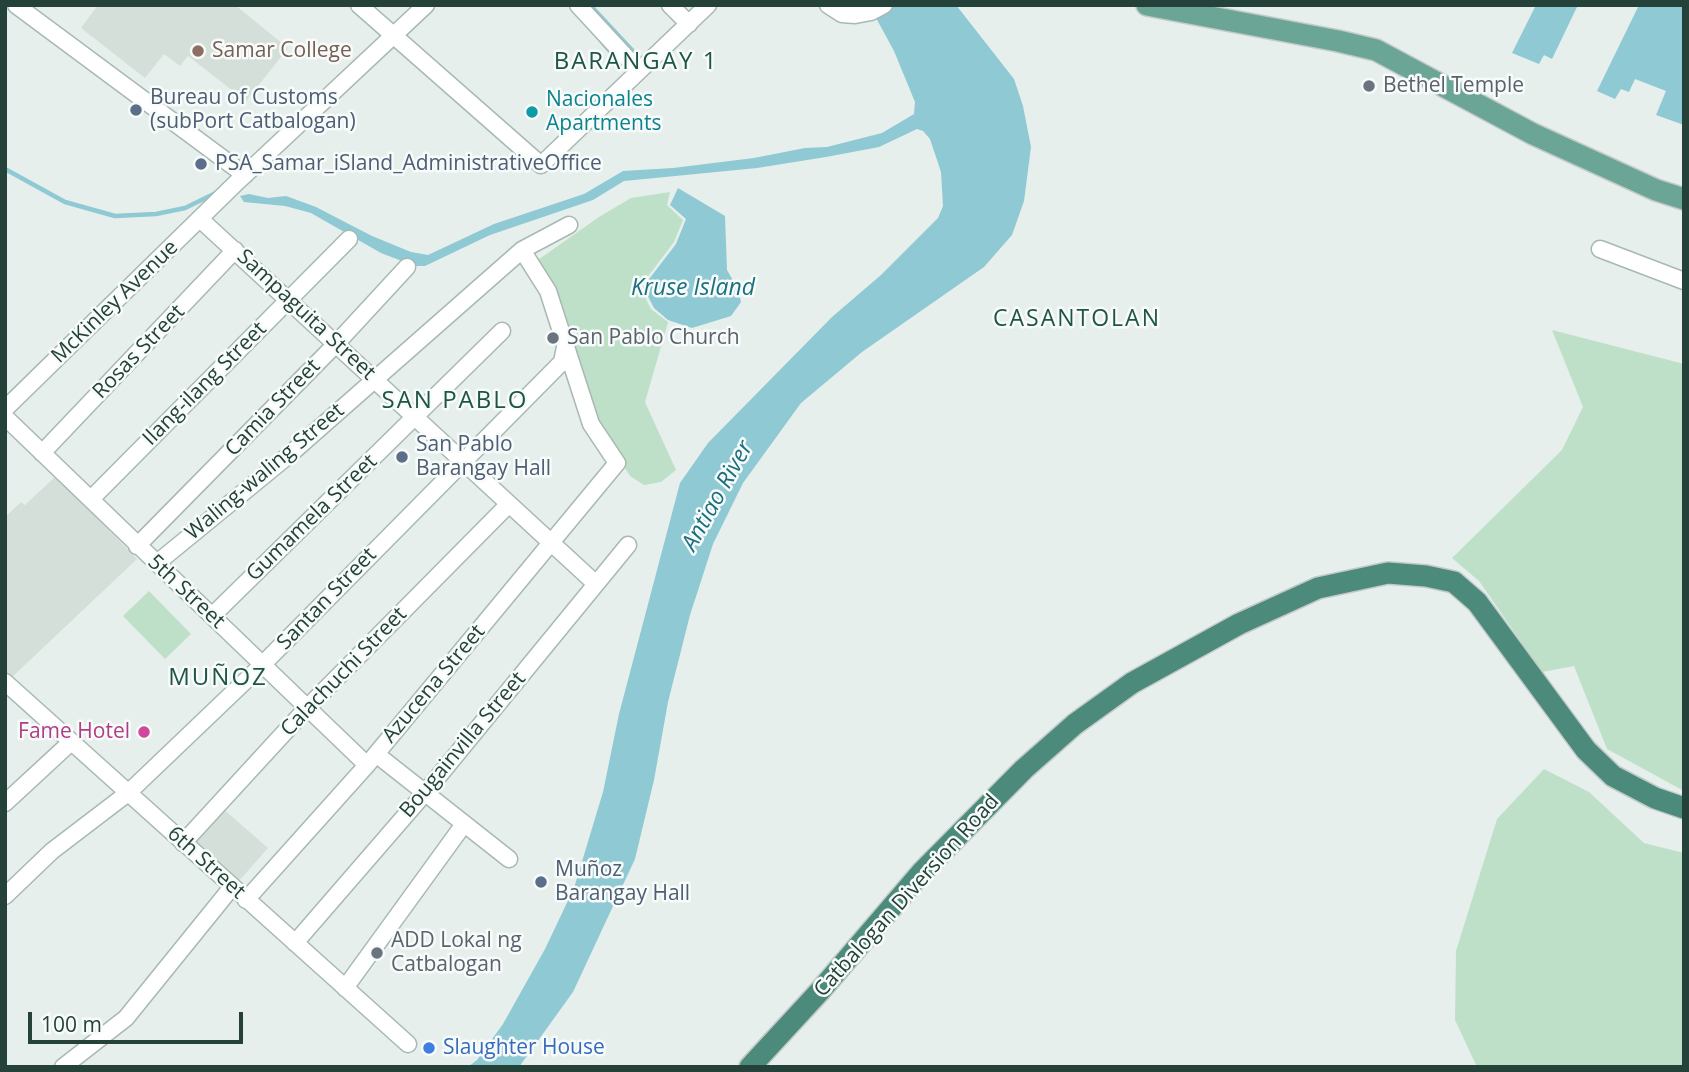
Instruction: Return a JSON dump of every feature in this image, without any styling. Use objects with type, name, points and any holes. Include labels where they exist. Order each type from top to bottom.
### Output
[{"type":"highway","name":"Catbalogan Diversion Road","points":[[750,1067],[820,991],[921,873],[1024,769],[1075,724],[1132,683],[1239,624],[1318,588],[1388,573],[1426,576],[1454,582],[1476,602],[1586,750],[1613,776],[1655,798],[1684,808]]},
{"type":"main road","points":[[1147,5],[1376,50],[1533,134],[1656,190],[1684,199]]},
{"type":"street","points":[[16,5],[235,185]]},
{"type":"street","points":[[359,5],[391,38],[541,165],[708,5]]},
{"type":"street","points":[[391,38],[426,5]]},
{"type":"street","points":[[578,5],[639,71]]},
{"type":"street","points":[[670,5],[688,24]]},
{"type":"street","points":[[828,5],[842,14],[855,15],[877,9]]},
{"type":"street","name":"McKinley Avenue","points":[[5,409],[235,185],[391,38]]},
{"type":"street","name":"Sampaguita Street","points":[[200,219],[596,584]]},
{"type":"street","name":"Waling-waling Street","points":[[157,563],[289,455],[522,250],[569,225]]},
{"type":"street","name":"Ilang-ilang Street","points":[[91,499],[349,239]]},
{"type":"street","points":[[1600,249],[1684,281]]},
{"type":"street","name":"Rosas Street","points":[[42,453],[235,250]]},
{"type":"street","points":[[522,250],[548,291],[566,342]]},
{"type":"street","name":"Camia Street","points":[[137,546],[335,345],[407,267]]},
{"type":"street","name":"Gumamela Street","points":[[212,616],[502,331]]},
{"type":"street","name":"Santan Street","points":[[5,895],[52,852],[128,793],[262,665],[562,362],[566,342]]},
{"type":"street","name":"Azucena Street","points":[[246,900],[371,760],[617,464],[591,424],[566,342]]},
{"type":"street","name":"5th Street","points":[[5,417],[307,708],[371,760],[424,793],[509,859]]},
{"type":"street","name":"Calachuchi Street","points":[[183,843],[307,708],[509,504]]},
{"type":"street","name":"Bougainvilla Street","points":[[295,943],[424,793],[628,545]]},
{"type":"street","name":"6th Street","points":[[5,682],[408,1044]]},
{"type":"street","points":[[5,803],[71,742]]},
{"type":"street","points":[[345,988],[464,824]]},
{"type":"street","points":[[63,1067],[126,1018],[232,887]]},
{"type":"shaded area","name":"Samar College","points":[[98,5],[235,5],[288,48],[246,101],[188,56],[180,66],[164,54],[145,78],[81,28]]},
{"type":"shaded area","points":[[56,476],[137,559],[10,679],[5,675],[5,517],[21,502],[25,505]]},
{"type":"shaded area","points":[[222,808],[268,848],[238,882],[193,842]]},
{"type":"green space","points":[[670,192],[667,205],[683,220],[674,242],[640,287],[651,309],[668,322],[645,402],[676,470],[661,482],[644,485],[630,476],[595,422],[535,262],[631,198]]},
{"type":"green space","points":[[1552,330],[1684,364],[1684,791],[1607,749],[1574,666],[1542,672],[1479,581],[1452,558],[1562,450],[1583,407]]},
{"type":"green space","points":[[149,591],[191,634],[165,659],[123,616]]},
{"type":"green space","points":[[1544,769],[1589,792],[1644,843],[1684,853],[1684,1067],[1477,1067],[1455,1020],[1456,951],[1497,819]]},
{"type":"water","name":"Antiao River","points":[[869,5],[956,5],[1014,79],[1023,106],[1031,147],[1024,201],[1012,235],[984,267],[862,352],[801,403],[743,483],[713,544],[690,615],[668,702],[654,780],[635,859],[573,992],[519,1067],[468,1067],[477,1060],[503,1024],[545,949],[574,888],[603,792],[619,714],[680,483],[708,443],[832,317],[881,275],[938,218],[943,206],[941,172],[930,139],[917,129],[879,147],[826,157],[757,168],[624,181],[593,200],[490,235],[425,266],[415,266],[381,253],[311,213],[285,206],[244,202],[240,196],[286,196],[316,207],[372,236],[411,252],[428,255],[494,224],[584,194],[623,171],[754,158],[805,148],[827,147],[882,133],[914,114],[915,102],[894,51]]},
{"type":"water","points":[[1536,5],[1578,5],[1552,59],[1544,55],[1539,64],[1512,53]]},
{"type":"water","points":[[1639,5],[1684,5],[1684,125],[1656,115],[1666,91],[1635,79],[1629,92],[1621,89],[1615,99],[1597,91]]},
{"type":"water","name":"Kruse Island","points":[[678,188],[725,216],[727,270],[738,289],[741,302],[731,316],[692,328],[668,320],[654,308],[643,287],[676,244],[686,219],[670,205]]},
{"type":"waterway","points":[[590,5],[644,63]]},
{"type":"waterway","points":[[602,42],[631,75]]},
{"type":"waterway","points":[[5,169],[65,202],[115,216],[156,214],[185,208],[220,191]]},
{"type":"place","name":"Samar College","points":[[198,51]]},
{"type":"place","name":"Bethel Temple","points":[[1369,86]]},
{"type":"place","name":"Bureau of Customs (subPort Catbalogan)","points":[[136,110]]},
{"type":"place","name":"Nacionales Apartments","points":[[532,112]]},
{"type":"place","name":"PSA_Samar_iSland_AdministrativeOffice","points":[[201,164]]},
{"type":"place","name":"San Pablo Church","points":[[553,338]]},
{"type":"place","name":"San Pablo Barangay Hall","points":[[402,457]]},
{"type":"place","name":"Fame Hotel","points":[[144,732]]},
{"type":"place","name":"Muñoz Barangay Hall","points":[[541,882]]},
{"type":"place","name":"ADD Lokal ng Catbalogan","points":[[377,953]]},
{"type":"place","name":"Slaughter House","points":[[429,1048]]},
{"type":"district","name":"BARANGAY 1","points":[[636,62]]},
{"type":"district","name":"CASANTOLAN","points":[[1077,319]]},
{"type":"district","name":"SAN PABLO","points":[[455,401]]},
{"type":"district","name":"MUÑOZ","points":[[218,678]]}]
